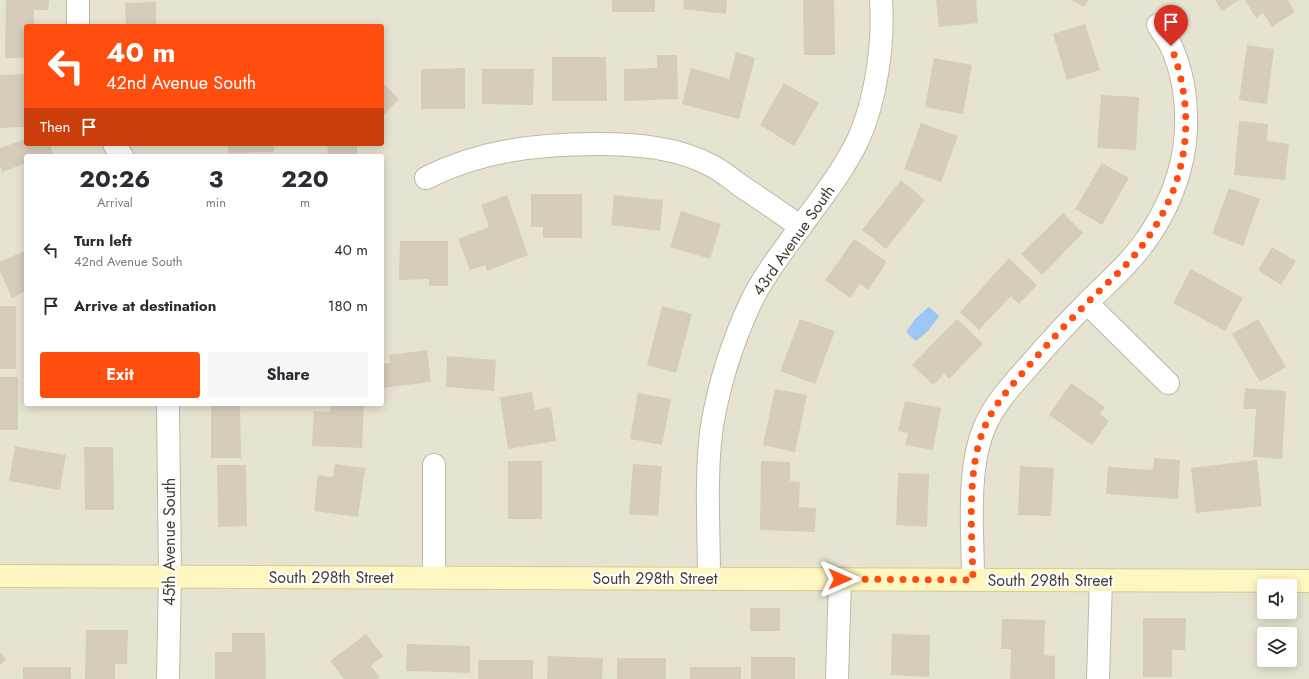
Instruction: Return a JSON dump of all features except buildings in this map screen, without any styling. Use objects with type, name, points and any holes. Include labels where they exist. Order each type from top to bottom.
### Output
[{"type":"street","points":[[78,0],[78,24]]},
{"type":"street","name":"43rd Avenue South","points":[[709,578],[710,451],[717,401],[724,371],[750,304],[761,283],[838,176],[858,140],[869,108],[879,61],[882,40],[881,0]]},
{"type":"street","points":[[973,580],[972,498],[974,474],[977,451],[985,426],[992,412],[1001,398],[1055,336],[1141,248],[1161,217],[1181,166],[1185,147],[1185,94],[1171,46],[1158,25]]},
{"type":"street","points":[[426,178],[445,168],[464,161],[519,149],[574,144],[645,146],[668,150],[694,158],[714,167],[801,227]]},
{"type":"street","points":[[1087,303],[1168,383]]},
{"type":"street","name":"45th Avenue South","points":[[168,406],[170,576],[168,679]]},
{"type":"street","points":[[434,465],[434,577]]},
{"type":"street","name":"South 298th Street","points":[[0,576],[1309,581]]},
{"type":"street","points":[[837,679],[840,579]]},
{"type":"street","points":[[1098,679],[1101,580]]},
{"type":"shaded area","points":[[0,0],[1309,0],[1309,679],[0,679]]},
{"type":"water","points":[[929,307],[939,316],[928,331],[916,341],[906,332],[916,318]]},
{"type":"route","points":[[840,579],[973,580],[972,498],[974,474],[977,451],[985,426],[992,412],[1001,398],[1055,336],[1141,248],[1161,217],[1175,184],[1185,147],[1186,119],[1185,94],[1179,66],[1171,46]]}]
